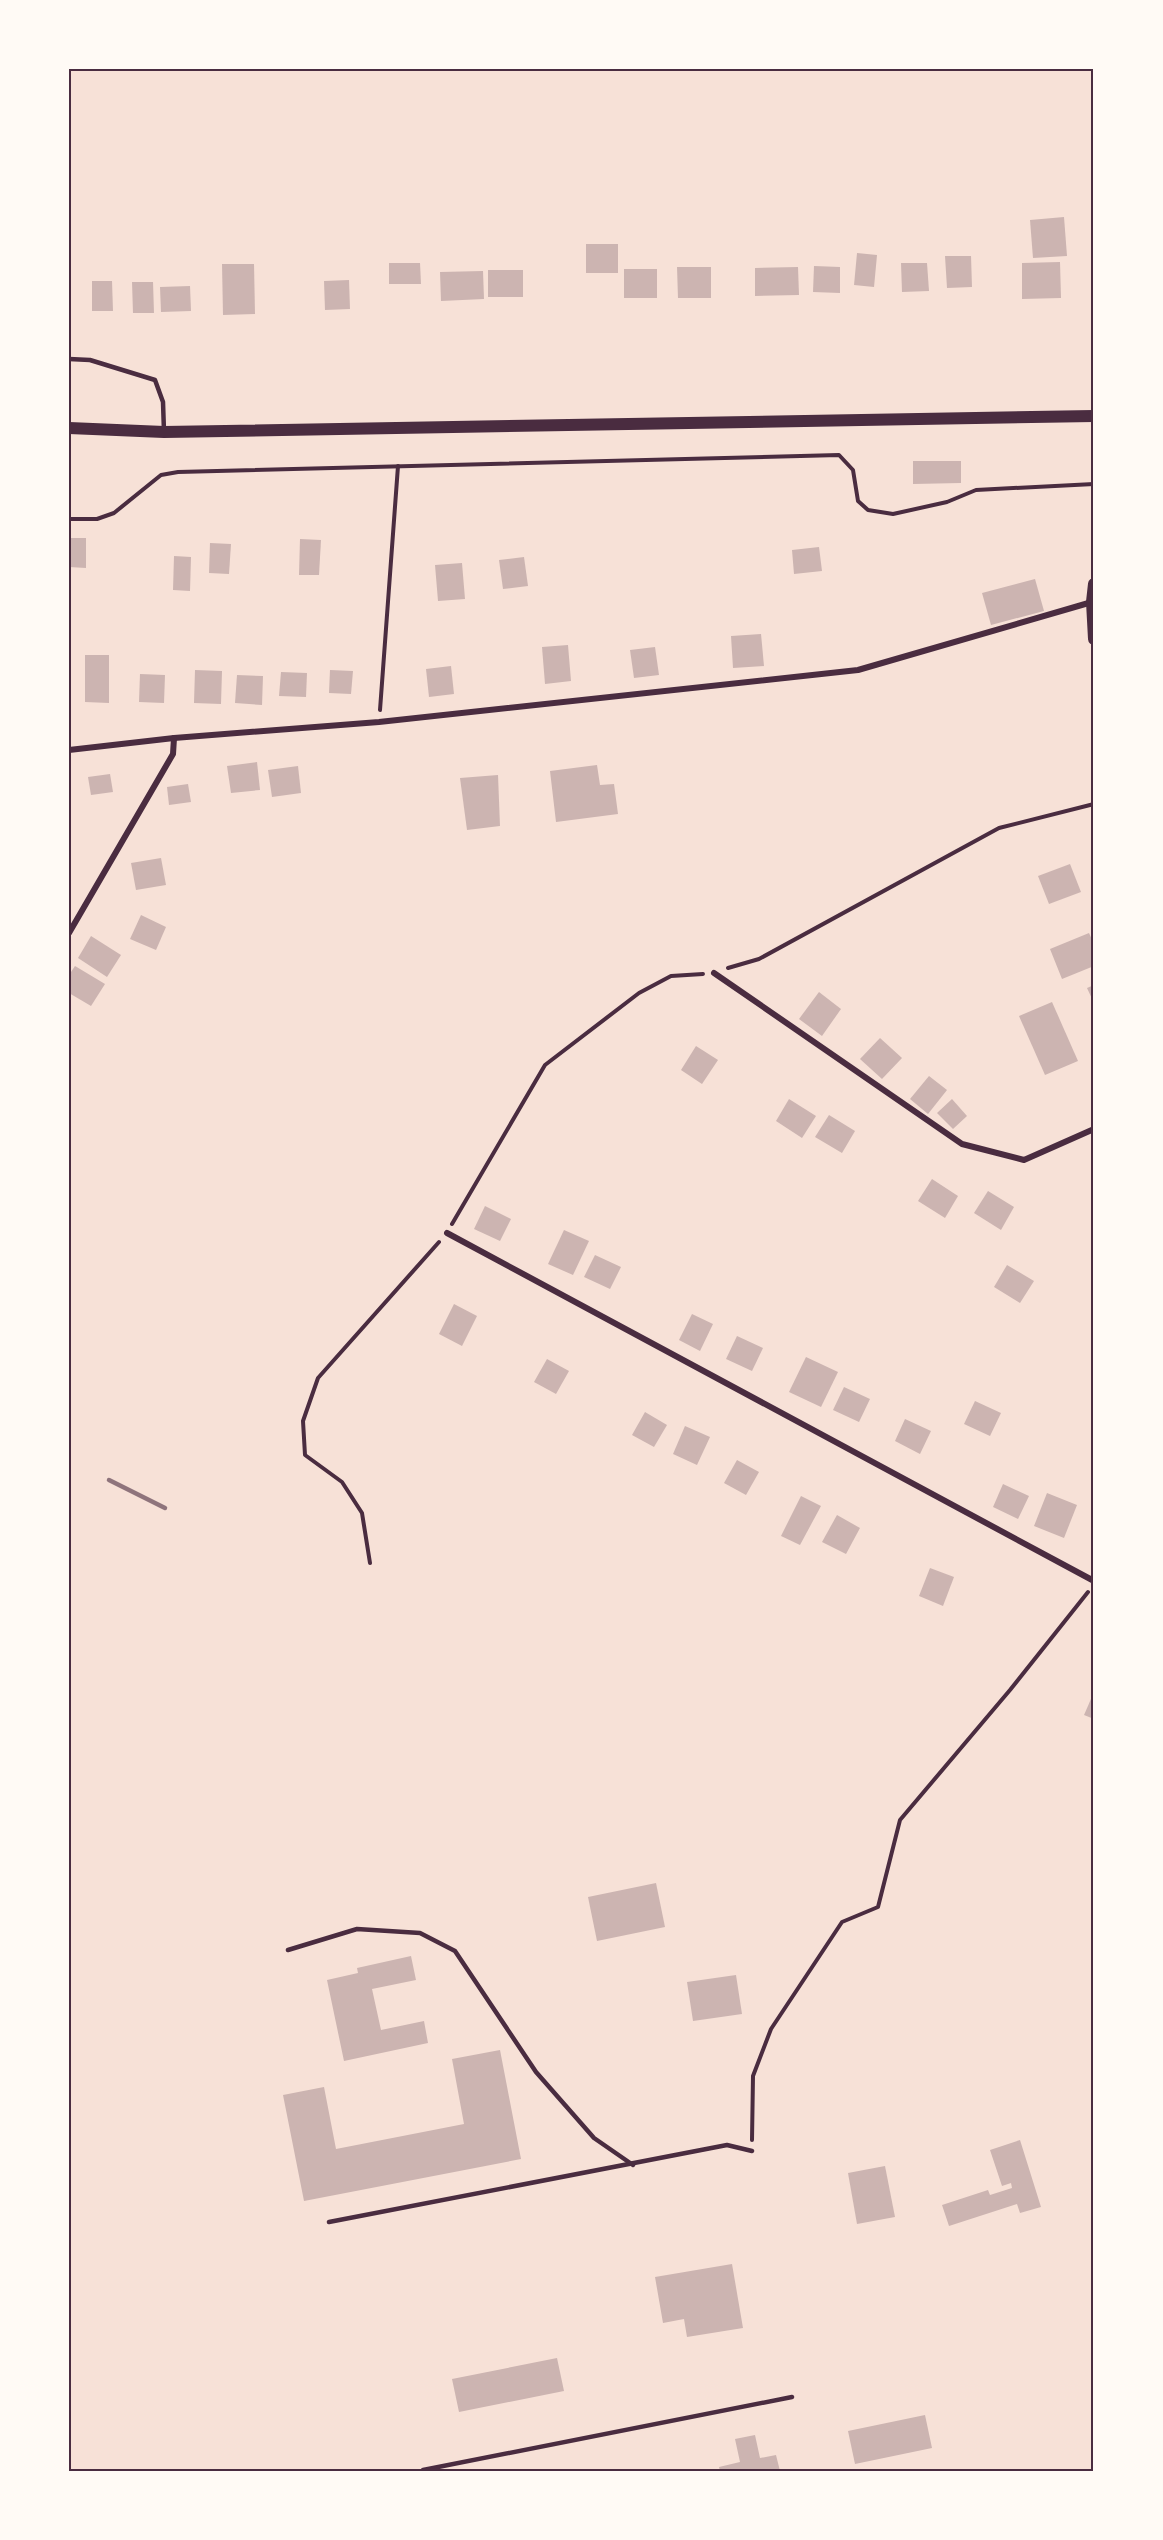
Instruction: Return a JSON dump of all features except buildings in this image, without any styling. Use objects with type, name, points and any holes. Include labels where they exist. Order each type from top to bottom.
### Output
[{"type":"main road","points":[[69,429],[164,432],[1094,416]]},
{"type":"main road","points":[[1094,584],[1092,602],[1094,639]]},
{"type":"street","points":[[69,750],[174,738],[379,722],[858,670],[1092,602]]},
{"type":"street","points":[[69,933],[72,921],[173,754],[174,738]]},
{"type":"street","points":[[714,973],[962,1144],[1024,1160],[1094,1129]]},
{"type":"street","points":[[447,1233],[1094,1583]]},
{"type":"lane","points":[[69,359],[90,360],[155,380],[164,402],[164,432]]},
{"type":"lane","points":[[288,1950],[357,1929],[420,1933],[455,1951],[536,2072],[594,2138],[633,2165]]},
{"type":"lane","points":[[329,2222],[727,2145],[752,2151]]},
{"type":"lane","points":[[423,2470],[792,2397]]},
{"type":"path","points":[[69,519],[97,519],[114,513],[161,475],[178,472],[839,455],[853,470],[858,501],[868,510],[892,514],[947,502],[976,490],[1094,484]]},
{"type":"path","points":[[379,722],[398,466]]},
{"type":"path","points":[[714,973],[759,959],[999,828],[1094,804]]},
{"type":"path","points":[[752,2151],[753,2076],[771,2029],[842,1922],[878,1907],[900,1820],[1010,1690],[1094,1583]]},
{"type":"railway","points":[[109,1480],[165,1508]]}]
